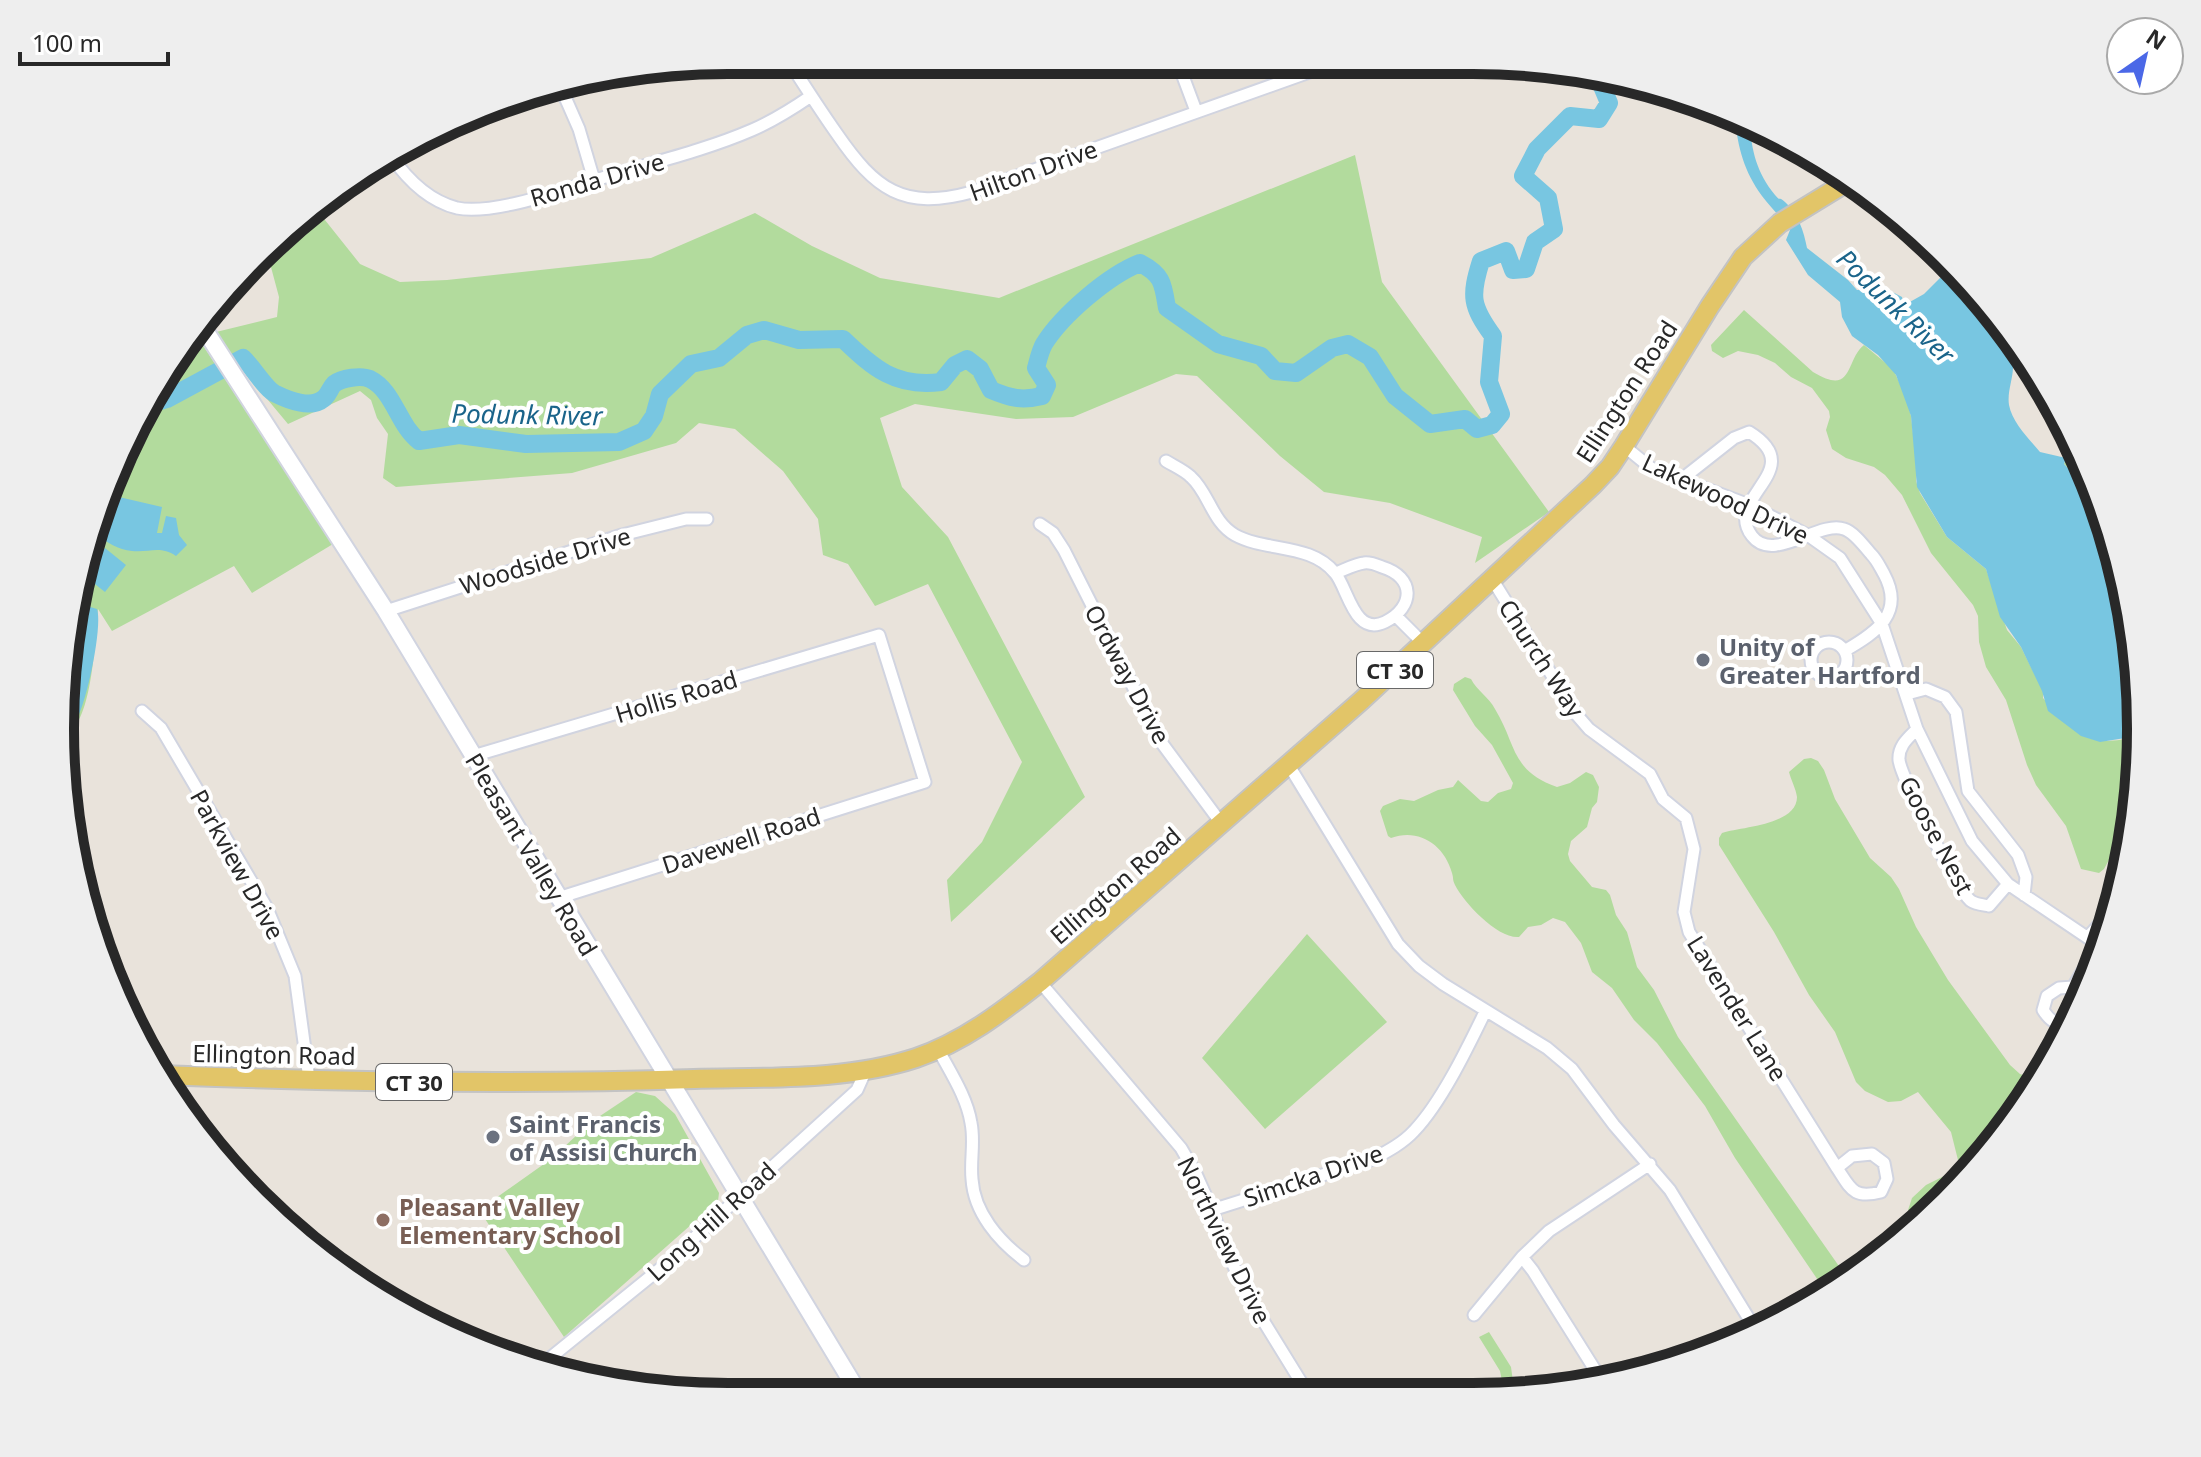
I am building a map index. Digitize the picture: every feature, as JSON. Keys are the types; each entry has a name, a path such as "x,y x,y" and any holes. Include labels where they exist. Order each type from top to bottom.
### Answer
{"main road":[{"name":"Ellington Road","path":"174,1075 472,1083 668,1080 866,1070 913,1059 938,1049 1004,1010 1040,982 1423,643 1593,485 1624,446 1732,271 1780,223 1839,186"},
{"name":"Pleasant Valley Road","path":"207,333 386,611 852,1383"}],"street":[{"name":"Hilton Drive","path":"797,74 864,171 893,193 920,199 952,198 972,192 1303,74"},
{"path":"1182,74 1196,111"},
{"path":"564,95 579,129 594,180"},
{"name":"Ronda Drive","path":"397,164 418,187 457,207 480,209 511,204 737,136 783,115 811,96"},
{"path":"1682,479 1722,447 1749,432 1762,440 1771,450 1772,465 1745,517 1747,529 1754,540 1767,545 1783,544 1831,527 1847,529 1876,559 1891,587 1893,602 1882,624 1872,635 1846,650"},
{"name":"Lakewood Drive","path":"1624,446 1651,468 1749,505 1809,536 1840,558 1882,624 1917,729 1972,841 2008,884 2092,940"},
{"path":"1166,461 1192,478 1217,518 1230,532 1263,546 1316,557 1336,573 1351,608 1366,623 1380,624 1396,616 1405,604 1405,581 1396,571 1366,562 1336,573"},
{"name":"Woodside Drive","path":"386,611 622,535 686,519 707,519"},
{"name":"Ordway Drive","path":"1040,524 1053,533 1064,550 1161,742 1221,823"},
{"name":"Church Way","path":"1492,579 1576,714 1589,729 1650,774 1663,799"},
{"path":"1396,616 1423,643"},
{"name":"Hollis Road","path":"473,756 879,635 925,782"},
{"path":"1907,694 1926,689 1945,697 1956,712 1968,791 2018,855 2026,877 2024,895"},
{"name":"Parkview Drive","path":"142,711 161,728 267,908 295,976 309,1079"},
{"name":"Goose Nest","path":"1917,729 1902,744 1899,760 1917,805 1959,885 1971,901 1989,906 2008,884"},
{"path":"1288,764 1398,944 1419,966 1485,1012 1547,1048 1572,1069 1614,1125 1670,1190 1750,1321"},
{"name":"Davewell Road","path":"558,898 925,782"},
{"path":"1952,800 1968,791"},
{"name":"Lavender Lane","path":"1663,799 1682,812 1691,829 1694,849 1684,912 1689,932 1837,1168 1852,1191 1865,1196 1881,1192 1887,1179 1884,1163 1872,1154 1852,1156 1837,1168"},
{"path":"2088,937 2095,929"},
{"name":"Northview Drive","path":"1040,982 1181,1148 1212,1210 1248,1296 1302,1383"},
{"path":"2057,1023 2048,1018 2043,1010 2047,996 2059,988 2073,987"},
{"name":"Simcka Drive","path":"1212,1210 1373,1159 1397,1145 1415,1130 1434,1104 1485,1012"},
{"path":"938,1049 970,1115 974,1140 972,1182 976,1197 997,1236 1024,1260"},
{"name":"Long Hill Road","path":"550,1358 661,1268 857,1090 866,1070"},
{"path":"1474,1315 1522,1257 1549,1231 1650,1164"},
{"path":"1522,1257 1596,1371"}],"green space":[{"path":"1355,155 1382,282 1549,512 1475,563 1482,537 1390,503 1324,492 1280,456 1197,376 1176,374 1073,417 1016,419 915,404 880,418 902,487 948,537 1085,797 951,922 947,880 982,842 1022,762 928,584 875,606 848,564 823,555 818,519 783,471 735,429 699,423 676,443 572,473 396,487 383,478 388,434 377,418 371,400 360,391 288,424 212,333 277,317 279,297 270,262 322,216 360,264 400,282 447,280 651,258 755,213 812,246 880,278 999,298"},
{"path":"1744,310 1813,372 1826,379 1836,380 1847,374 1864,345 1893,369 1911,416 1916,481 1920,493 1947,537 1986,569 2007,630 2021,647 2043,691 2043,698 2084,735 2106,741 2127,738 2126,771 2115,848 2099,873 2081,869 2066,826 2036,785 2006,700 1986,667 1979,642 1978,616 1973,605 1931,553 1902,495 1874,467 1846,458 1832,449 1826,430 1829,411 1812,388 1758,355 1738,351 1723,358 1712,351 1711,345"},
{"path":"201,342 333,544 252,593 234,566 112,631 98,609 91,677 82,713 75,726 75,686 80,643 96,559 109,518 141,439"},
{"path":"2068,457 2077,478 2064,464"},
{"path":"1465,677 1471,679 1492,705 1517,755 1531,773 1557,787 1570,783 1586,772 1593,775 1599,787 1597,802 1592,808 1587,827 1571,841 1570,861 1592,887 1606,890 1610,895 1616,915 1627,932 1637,967 1654,990 1678,1037 1841,1269 1836,1273 1820,1283 1735,1158 1705,1106 1657,1043 1634,1020 1612,988 1592,972 1581,943 1565,922 1553,918 1541,925 1528,927 1519,937 1501,932 1466,901 1455,885 1443,854 1429,841 1411,835 1388,836 1380,811 1383,806 1400,799 1414,801 1453,787 1458,780 1481,801 1488,802 1498,793 1511,789 1513,783 1492,745 1475,726 1453,690 1454,684"},
{"path":"1804,759 1818,761 1835,799 1870,858 1899,889 1916,927 1948,980 2010,1065 2027,1076 1965,1160 1909,1216 1912,1198 1959,1164 1951,1132 1918,1092 1901,1101 1888,1102 1865,1091 1856,1082 1835,1032 1809,995 1774,932 1719,845 1722,833 1767,823 1788,814 1795,806 1797,797 1789,772"},
{"path":"1307,934 1387,1022 1265,1129 1202,1058"},
{"path":"636,1092 655,1096 675,1114 719,1193 718,1201 564,1337 479,1210 551,1159 591,1122"},
{"path":"1489,1332 1511,1367 1513,1382 1502,1382 1500,1371 1479,1337"}],"water":[{"path":"1737,130 1751,136 1759,170 1775,195 1794,212 1807,248 1857,290 1862,290 1865,285 1883,287 1908,303 1924,294 1940,278 1947,278 2012,358 2009,400 2014,418 2040,452 2066,458 2064,464 2077,478 2105,559 2121,643 2127,738 2100,742 2081,736 2048,711 2021,647 2000,617 1986,569 1947,537 1917,487 1911,416 1896,375 1878,355 1852,336 1842,317 1840,302 1808,275 1786,240 1790,230 1762,196 1740,150"},
{"path":"117,497 162,507 157,533 162,533 166,516 176,518 179,535 187,545 176,556 160,550 127,550 102,538"},
{"path":"105,548 126,565 105,592 91,581 96,558"},
{"path":"86,606 97,609 98,632 88,684 75,722 75,686"}],"waterway":[{"name":"Podunk River","path":"162,400 243,358 272,392 300,402 318,402 334,384 342,380 357,377 370,379 385,392 419,441 459,435 526,444 619,442 644,431 654,416 660,394 691,364 719,358 747,335 764,330 799,340 843,339 886,374 911,382 941,382 955,365 967,359 980,369 991,390 1016,398 1035,398 1042,396 1047,385 1036,368 1052,333 1101,286 1140,263 1161,281 1167,308 1218,344 1261,356 1275,371 1296,373 1332,348 1348,344 1370,357 1395,396 1430,424 1465,419 1477,429 1492,425 1501,414 1489,382 1493,336 1480,317 1475,300 1475,283 1481,261 1506,251 1513,270 1526,269 1535,242 1554,229 1548,198 1523,176 1537,149 1570,116 1599,119 1609,103 1602,88"}],"place":[{"name":"Unity of Greater Hartford","path":"1703,660"},
{"name":"Saint Francis of Assisi Church","path":"493,1137"},
{"name":"Pleasant Valley Elementary School","path":"383,1220"}]}
